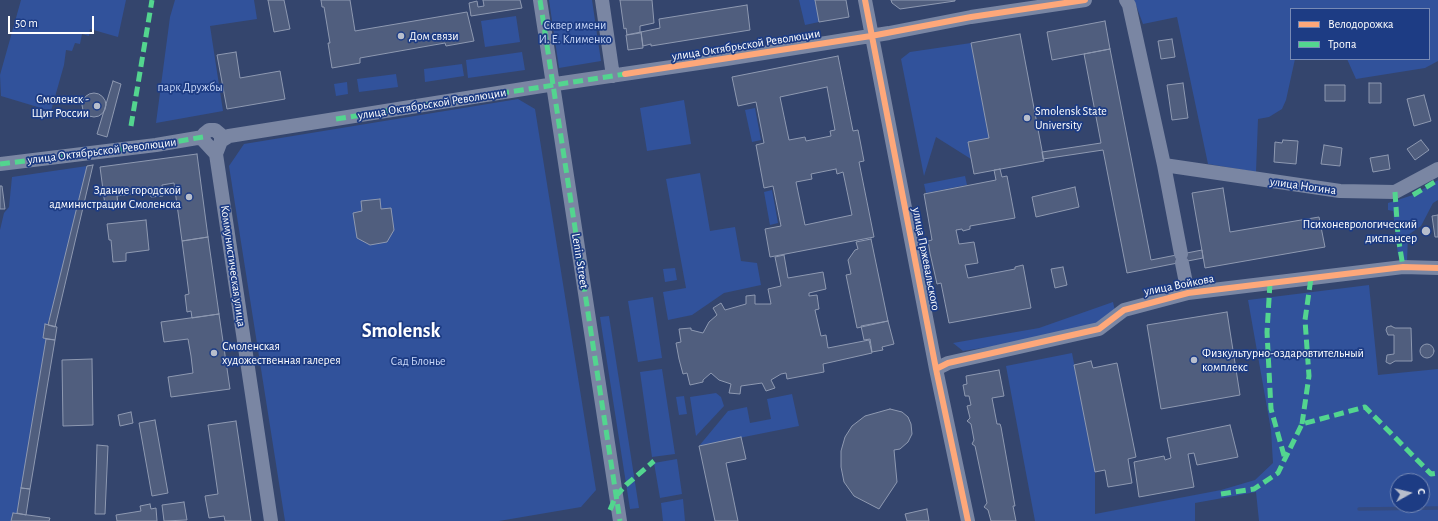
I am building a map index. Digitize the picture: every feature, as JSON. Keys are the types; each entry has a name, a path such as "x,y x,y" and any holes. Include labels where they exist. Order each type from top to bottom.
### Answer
{"street":[{"name":"Lenin Street","path":"540,0 620,521"},
{"path":"602,0 619,75"},
{"name":"улица Пржевальского","path":"865,0 936,369 968,521"},
{"path":"871,36 971,17 1084,0"},
{"path":"1126,0 1129,5 1164,165 1188,292"},
{"name":"улица Октябрьской Революции","path":"0,164 156,145 203,137 209,130 215,130 222,141 336,119 871,36"},
{"path":"203,137 205,143 222,141"},
{"name":"Коммунистическая улица","path":"222,141 271,521"},
{"name":"улица Ногина","path":"1164,165 1340,191 1395,192 1438,169"},
{"name":"улица Войкова","path":"936,369 948,364 1099,329 1124,310 1188,292 1403,267 1438,268"}],"green space":[{"path":"21,0 126,0 118,37 90,29 89,36 82,34 80,44 75,43 72,51 66,50 64,65 51,111 1,96 0,75"},
{"name":"парк Дружбы","path":"175,0 254,0 257,19 210,26 223,111 156,123 170,17"},
{"name":"Сквер имени И. Е. Клименко","path":"549,0 592,0 601,61 559,68"},
{"path":"799,0 815,0 819,22 805,25"},
{"path":"1134,0 1438,0 1438,61 1425,68 1356,79 1347,60 1430,60 1430,8 1290,8 1290,60 1295,60 1286,100 1282,109 1269,117 1258,119 1256,172 1208,164 1177,17 1143,24"},
{"path":"516,16 520,42 485,47 481,21"},
{"path":"971,43 989,138 968,142 971,159 936,137 924,176 901,59 910,52"},
{"path":"522,52 525,70 468,78 466,60"},
{"path":"462,64 464,76 425,82 424,69"},
{"path":"396,74 398,87 359,92 357,79"},
{"path":"347,82 348,94 336,96 334,84"},
{"name":"Сад Блонье","path":"518,99 535,109 596,490 581,507 499,521 285,521 229,166 244,144"},
{"path":"684,100 691,144 647,151 640,108"},
{"path":"755,108 761,140 752,142 745,110"},
{"path":"87,166 55,314 51,313 43,337 46,339 17,513 13,513 11,521 0,521 0,230 4,213 9,207 12,177"},
{"path":"700,173 710,231 735,227 741,261 757,263 761,285 724,293 692,315 668,320 663,292 686,288 666,179"},
{"path":"965,176 967,185 926,193 924,184"},
{"path":"1438,180 1438,200 1433,203 1421,226 1408,235 1407,262 1398,255 1393,211 1388,210 1388,203 1413,195"},
{"path":"772,190 778,223 770,225 764,192"},
{"path":"675,268 677,280 665,282 663,269"},
{"path":"1369,285 1378,375 1438,369 1438,521 1259,521 1256,492 1195,503 1195,521 1035,521 1006,366 1072,353 1095,472 1095,514 1221,490 1255,480 1273,463 1271,430 1248,300"},
{"path":"653,297 662,358 638,362 628,301"},
{"path":"1113,302 1115,311 1093,326 1026,341 963,351 953,343 1039,328"},
{"path":"609,316 639,508 630,509 600,317"},
{"path":"662,369 675,454 652,457 640,372"},
{"path":"716,393 721,397 724,406 696,436 690,397"},
{"path":"792,394 799,426 699,446 728,411 747,407 750,423 771,419 767,399"},
{"path":"684,396 687,414 679,415 676,397"},
{"path":"677,459 682,494 660,498 654,463"},
{"path":"683,499 685,521 663,521 661,503"}],"building":[{"path":"268,0 284,0 290,29 274,32"},
{"name":"Дом связи","path":"321,0 350,0 355,31 467,12 474,41 446,46 445,43 360,58 360,63 332,68 328,43 330,43 324,7 322,7"},
{"path":"483,0 520,0 522,8 471,16 469,3 477,1 478,7 484,6"},
{"path":"620,0 652,0 654,23 640,26 640,33 627,35 626,28 624,29"},
{"path":"815,0 846,0 849,17 819,22"},
{"path":"891,0 955,1 900,9 892,3"},
{"path":"747,5 750,30 643,46 641,32 660,28 659,19"},
{"path":"1105,21 1110,49 1052,60 1047,32"},
{"path":"641,32 643,48 628,50 626,35"},
{"path":"1020,34 1044,161 974,174 968,142 989,138 971,43"},
{"path":"1172,39 1175,57 1161,59 1158,41"},
{"path":"1110,49 1151,260 1202,250 1203,258 1127,273 1103,150 1043,159 1042,152 1101,143 1084,54"},
{"path":"236,52 240,78 280,71 285,99 227,109 217,55"},
{"path":"838,56 853,131 858,130 864,161 859,162 874,237 770,257 765,229 781,226 773,186 764,188 756,145 764,143 756,102 738,106 732,77","holes":["827,87 835,130 830,131 831,136 806,141 805,137 789,140 780,97","836,169 837,174 843,172 852,215 805,225 796,182 812,179 811,174"]},
{"path":"113,81 121,84 107,137 97,134"},
{"path":"1183,83 1188,118 1172,120 1167,85"},
{"path":"1369,83 1381,83 1381,103 1369,103"},
{"path":"1325,85 1345,85 1345,101 1325,101"},
{"path":"94,93 103,96 106,105 103,114 94,117 85,114 82,105 85,96"},
{"path":"1424,95 1431,121 1414,126 1407,99"},
{"path":"1283,140 1298,141 1296,164 1274,162 1275,142 1282,143"},
{"path":"1421,140 1429,150 1415,160 1407,149"},
{"path":"1324,145 1342,148 1340,166 1321,164"},
{"name":"Здание городской администрации Смоленска","path":"197,154 208,237 182,241 174,183 162,185 163,196 151,197 150,191 117,196 118,204 105,205 100,167"},
{"path":"1388,155 1390,169 1373,172 1370,158"},
{"path":"93,165 55,327 48,325 87,166"},
{"path":"1000,169 1002,177 1007,176 1015,218 970,226 970,229 963,231 962,229 956,230 959,244 974,242 978,263 965,265 968,278 1015,269 1015,267 1023,265 1031,308 949,323 941,283 937,284 930,253 928,241 932,240 924,194 996,180 994,170"},
{"path":"0,186 2,186 5,209 0,209"},
{"path":"1075,187 1079,207 1036,217 1032,197"},
{"path":"1223,188 1230,232 1319,217 1325,247 1205,268 1192,193"},
{"path":"380,199 381,209 391,208 394,230 387,242 370,245 357,238 353,213 362,211 361,201"},
{"path":"1438,215 1438,237 1435,237 1432,216"},
{"path":"146,220 149,250 126,253 126,261 113,262 111,240 109,240 107,224"},
{"path":"208,237 219,314 192,318 191,311 187,312 185,295 189,294 182,241"},
{"path":"871,239 888,321 857,328 846,275 851,274 848,260 855,250 858,249 856,242"},
{"path":"784,255 788,278 823,272 826,289 809,293 809,296 817,295 819,309 815,310 821,336 826,335 828,348 869,340 872,353 823,364 824,372 787,379 786,373 781,374 771,380 775,388 766,391 762,383 741,386 740,394 729,393 731,384 719,380 711,373 703,380 703,382 690,385 687,373 683,374 679,359 676,343 681,342 679,329 691,328 691,330 703,333 709,322 717,315 713,308 721,303 725,310 746,304 746,296 755,295 755,304 771,304 768,289 781,286 775,257"},
{"path":"1063,267 1067,285 1055,288 1051,269"},
{"name":"Физкультурно-оздаровтительный комплекс","path":"1227,312 1240,395 1161,409 1147,325"},
{"path":"219,314 230,389 171,397 168,377 193,373 191,356 188,339 164,342 161,322"},
{"path":"888,321 894,344 882,347 883,350 872,352 870,339 864,340 861,326"},
{"path":"45,324 57,327 55,340 43,338"},
{"path":"1391,326 1395,328 1411,328 1412,361 1395,361 1390,364 1386,362 1387,355 1394,354 1394,335 1388,335 1386,330 1387,327"},
{"path":"46,339 55,340 30,489 21,488"},
{"path":"1424,344 1430,344 1434,348 1434,354 1430,358 1424,358 1420,354 1420,348"},
{"path":"92,359 93,425 63,426 62,360"},
{"path":"1091,361 1093,368 1117,363 1136,457 1128,459 1132,483 1108,487 1105,470 1095,472 1074,365"},
{"path":"999,370 1004,396 992,398 997,424 1000,424 1001,427 1015,506 1013,506 1016,521 991,521 988,510 984,507 987,503 975,446 972,444 974,440 971,424 967,421 970,418 967,406 971,405 969,396 965,396 963,385 967,384 966,376"},
{"path":"890,409 902,412 908,417 911,424 912,434 908,442 900,449 894,450 897,482 879,509 854,496 844,482 841,467 841,451 845,437 852,426 865,416"},
{"path":"131,412 133,423 120,426 118,415"},
{"path":"155,420 168,493 152,496 139,423"},
{"path":"236,421 251,521 225,521 224,516 209,518 205,496 218,494 208,425"},
{"path":"1230,425 1238,457 1197,465 1194,453 1188,454 1194,487 1139,497 1134,462 1164,456 1165,460 1171,458 1167,438"},
{"path":"741,437 746,459 726,463 738,521 715,521 699,446"},
{"path":"97,445 108,446 105,514 95,514"},
{"path":"21,488 30,489 26,515 17,513"},
{"path":"184,502 187,520 164,521 162,505"},
{"path":"150,504 151,509 156,508 157,521 117,521 116,515 141,511 140,506"},
{"path":"927,509 929,521 907,521 905,514"},
{"path":"13,513 50,518 49,521 11,521"}],"waterway":[{"path":"1359,509 1438,508"}],"marked path":[{"path":"131,126 152,0"},
{"path":"540,0 620,521"},
{"path":"336,119 625,74"},
{"path":"0,164 156,145 203,137"},
{"path":"1413,195 1438,180"},
{"path":"1395,192 1398,236 1403,267"},
{"path":"1302,424 1309,376 1305,320 1311,278"},
{"path":"1270,283 1267,332 1271,409 1285,459"},
{"path":"1221,494 1254,489 1278,473 1302,424 1365,407 1431,474 1438,473"},
{"path":"610,510 616,496 626,485 654,461"}],"cycle path":[{"path":"865,0 936,369 968,521"},
{"path":"625,74 871,36 971,17 1085,0"},
{"path":"936,369 948,363 1099,329 1124,310 1188,293 1403,267 1438,268"}],"place":[{"name":"Дом связи","path":"401,36"},
{"name":"Смоленск - Щит России","path":"97,106"},
{"name":"Smolensk State University","path":"1027,118"},
{"name":"Здание городской администрации Смоленска","path":"189,197"},
{"name":"Психоневрологический диспансер","path":"1426,231"},
{"name":"Смоленская художественная галерея","path":"214,353"},
{"name":"Физкультурно-оздаровтительный комплекс","path":"1194,360"}],"district":[{"name":"Smolensk","path":"401,331"}]}
